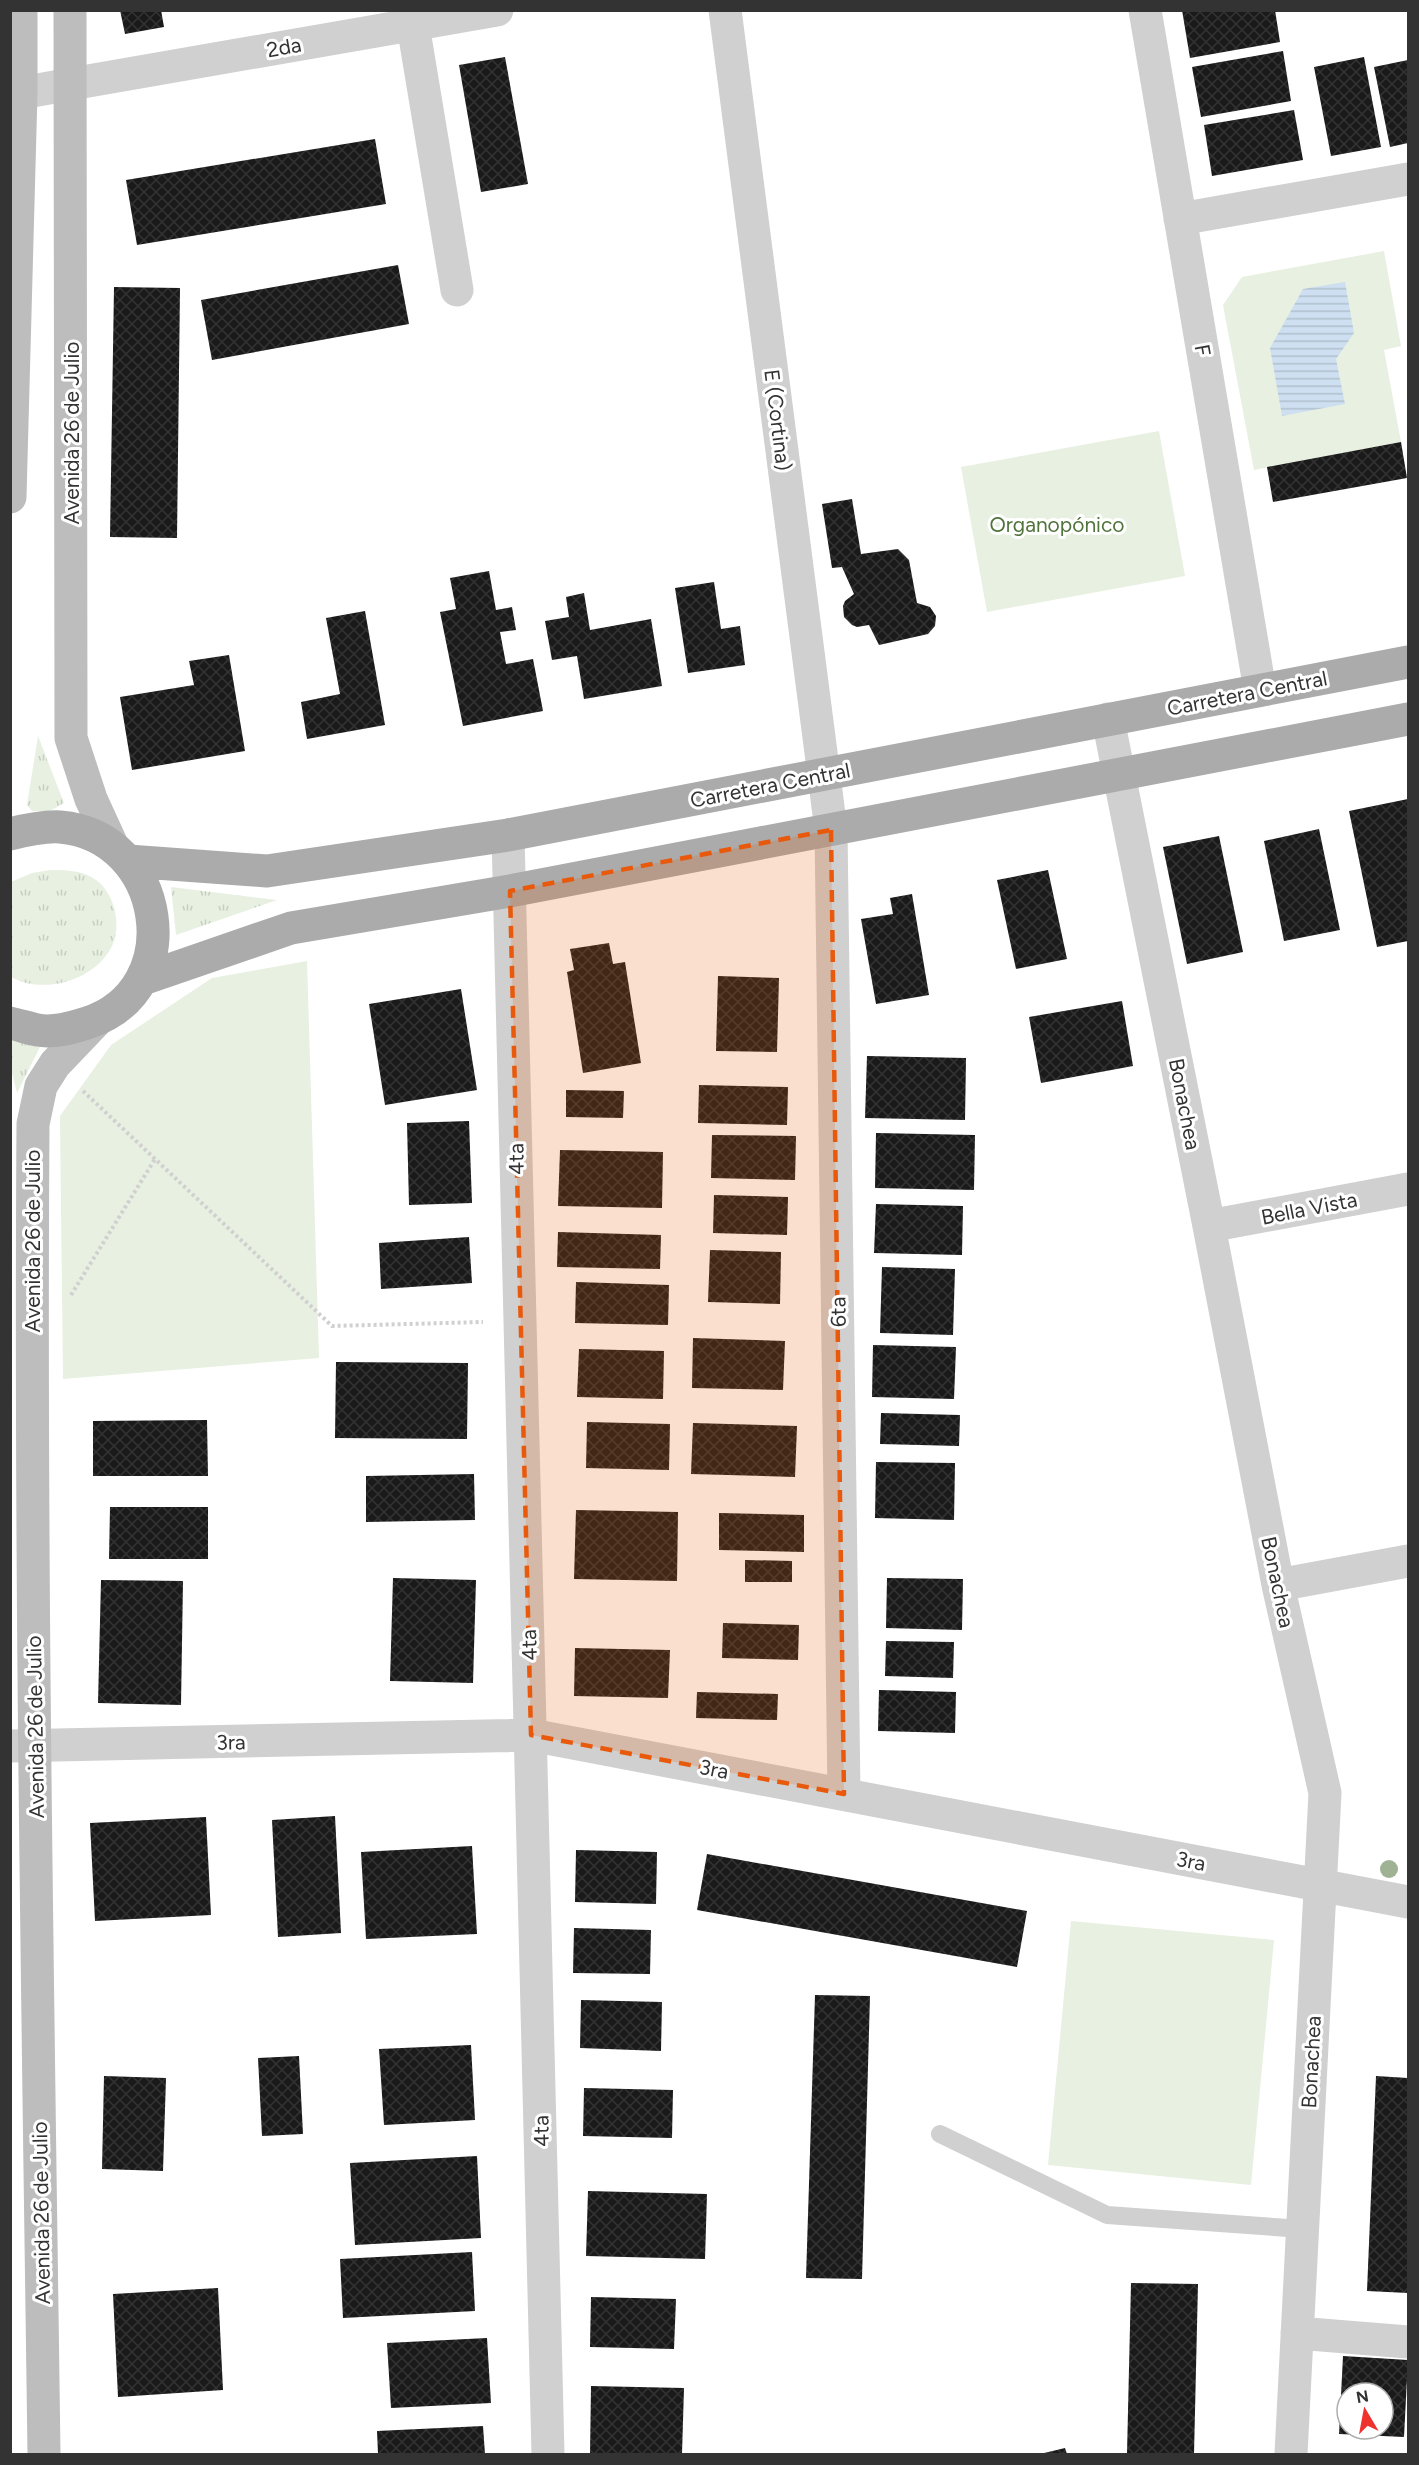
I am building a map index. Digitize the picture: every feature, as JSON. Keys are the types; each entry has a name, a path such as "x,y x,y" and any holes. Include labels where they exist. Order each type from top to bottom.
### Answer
{"main road":[{"path":"10,497 16,94 21,10"},
{"name":"Avenida 26 de Julio","path":"70,10 71,738 91,799 121,854"},
{"name":"Carretera Central","path":"121,854 267,871 508,835 1408,662"},
{"path":"143,979 291,928 510,891 1408,719"},
{"path":"10,834 31,829 60,827 88,833 121,854 144,885 153,913 153,942 143,979 117,1007 97,1020 69,1029 39,1030 10,1023"},
{"name":"Avenida 26 de Julio","path":"44,2454 23,1746 32,1360 33,1124 41,1086 55,1064 97,1020"}],"street":[{"name":"2da","path":"16,94 413,25 460,14 497,10"},
{"name":"E (Cortina)","path":"724,10 831,830"},
{"name":"F","path":"1145,10 1260,690"},
{"path":"413,25 457,290"},
{"path":"1180,219 1408,179"},
{"name":"Bonachea","path":"1107,719 1209,1226 1278,1585 1325,1793 1291,2454"},
{"name":"6ta","path":"831,830 844,1794"},
{"name":"4ta","path":"508,835 548,2454"},
{"name":"Bella Vista","path":"1209,1226 1408,1189"},
{"path":"1278,1585 1408,1561"},
{"name":"3ra","path":"23,1746 531,1735 1408,1902"},
{"path":"1297,2333 1408,2342"}],"lane":[{"path":"940,2134 1107,2214 1302,2229"}],"path":[{"path":"55,1064 332,1326 520,1321"},
{"path":"69,1299 155,1159"}],"highlighted area":[{"path":"831,830 844,1794 531,1735 510,891"}],"green space":[{"path":"1384,251 1401,346 1384,350 1401,442 1254,470 1223,305 1242,277"},
{"name":"Organopónico","path":"1159,431 1185,576 987,612 961,467"},
{"path":"38,736 64,803 50,811 32,811 27,805"},
{"path":"50,870 78,872 96,880 103,887 116,916 115,936 112,946 94,968 67,981 38,985 11,977 11,882 32,873"},
{"path":"171,887 277,900 176,935"},
{"path":"307,961 319,1358 63,1379 60,1116 111,1045 212,978"},
{"path":"12,1040 40,1047 17,1093 11,1069"},
{"path":"1071,1921 1274,1940 1251,2185 1048,2165"}],"water":[{"path":"1345,282 1354,333 1336,359 1345,404 1282,416 1270,348 1303,289"}],"building":[{"path":"120,10 161,10 164,27 125,34"},
{"path":"1182,10 1275,10 1280,42 1190,58"},
{"path":"1283,51 1291,101 1201,117 1192,67"},
{"path":"505,57 528,184 481,192 459,65"},
{"path":"1364,57 1381,147 1331,156 1314,67"},
{"path":"1408,60 1408,143 1390,147 1374,67"},
{"path":"1294,110 1303,160 1212,176 1204,125"},
{"path":"375,139 386,204 137,245 126,180"},
{"path":"398,265 409,324 212,360 201,300"},
{"path":"114,287 180,288 177,538 110,537"},
{"path":"1401,442 1407,478 1273,502 1267,467"},
{"path":"852,499 861,554 898,549 909,560 917,603 930,607 936,616 935,626 928,634 879,645 869,625 857,627 844,617 845,601 854,594 842,567 832,568 822,504"},
{"path":"489,571 496,610 512,607 516,630 500,632 506,664 533,659 543,711 463,726 440,612 456,609 450,578"},
{"path":"714,582 721,629 740,626 745,665 688,673 675,588"},
{"path":"584,593 590,630 651,619 662,686 584,699 577,656 552,660 545,621 569,617 566,597"},
{"path":"365,611 385,725 307,739 301,702 340,694 326,618"},
{"path":"229,655 245,751 132,770 120,697 194,685 189,661"},
{"path":"1408,799 1408,941 1377,947 1349,811"},
{"path":"1319,829 1340,930 1284,941 1264,841"},
{"path":"1219,836 1243,952 1187,964 1163,847"},
{"path":"1048,870 1067,959 1016,969 997,880"},
{"path":"912,894 929,995 876,1004 861,919 893,914 890,898"},
{"path":"609,943 613,964 625,962 641,1063 583,1073 567,972 574,970 570,949"},
{"path":"718,976 779,978 777,1052 716,1051"},
{"path":"461,989 477,1090 385,1105 369,1004"},
{"path":"1122,1001 1133,1066 1041,1083 1029,1017"},
{"path":"867,1056 966,1058 965,1120 865,1118"},
{"path":"699,1085 788,1087 787,1125 698,1123"},
{"path":"566,1090 624,1091 623,1118 566,1117"},
{"path":"469,1121 472,1203 409,1205 407,1123"},
{"path":"876,1133 975,1135 974,1190 875,1188"},
{"path":"712,1135 796,1136 795,1180 711,1178"},
{"path":"560,1150 663,1152 662,1208 558,1206"},
{"path":"714,1195 788,1197 787,1235 713,1233"},
{"path":"876,1204 963,1206 962,1255 874,1253"},
{"path":"558,1232 661,1235 660,1269 557,1267"},
{"path":"469,1237 472,1283 381,1289 379,1243"},
{"path":"710,1250 781,1252 780,1304 708,1302"},
{"path":"882,1267 955,1269 953,1335 880,1333"},
{"path":"576,1282 669,1285 668,1325 575,1323"},
{"path":"693,1338 785,1341 783,1390 692,1388"},
{"path":"873,1345 956,1347 954,1399 872,1397"},
{"path":"579,1349 664,1351 663,1399 577,1397"},
{"path":"336,1362 468,1363 467,1439 335,1438"},
{"path":"881,1413 960,1415 959,1446 880,1444"},
{"path":"207,1420 208,1476 93,1476 93,1421"},
{"path":"587,1422 670,1424 669,1470 586,1468"},
{"path":"693,1423 797,1426 795,1477 691,1474"},
{"path":"876,1462 955,1463 954,1520 875,1518"},
{"path":"474,1474 475,1520 366,1522 366,1476"},
{"path":"110,1507 208,1507 208,1559 109,1559"},
{"path":"576,1510 678,1512 677,1581 574,1579"},
{"path":"719,1513 804,1515 804,1552 719,1550"},
{"path":"745,1560 792,1561 792,1582 745,1582"},
{"path":"393,1578 476,1580 473,1683 390,1681"},
{"path":"887,1578 963,1579 962,1630 886,1628"},
{"path":"101,1580 183,1581 181,1705 98,1703"},
{"path":"723,1623 799,1625 798,1660 722,1658"},
{"path":"886,1641 954,1642 953,1678 885,1676"},
{"path":"575,1648 670,1650 668,1698 574,1696"},
{"path":"879,1690 956,1692 955,1733 878,1731"},
{"path":"697,1692 778,1694 777,1720 696,1718"},
{"path":"335,1816 341,1933 278,1937 272,1820"},
{"path":"206,1817 211,1915 95,1921 90,1823"},
{"path":"472,1846 477,1934 366,1939 361,1852"},
{"path":"576,1850 657,1852 656,1904 575,1902"},
{"path":"707,1854 1027,1911 1017,1967 697,1910"},
{"path":"574,1928 651,1930 650,1974 573,1973"},
{"path":"815,1995 870,1996 862,2279 806,2278"},
{"path":"581,2000 662,2002 661,2051 580,2048"},
{"path":"471,2045 475,2120 384,2125 379,2049"},
{"path":"299,2056 303,2134 262,2136 258,2058"},
{"path":"104,2076 166,2078 163,2171 102,2169"},
{"path":"1376,2076 1408,2078 1408,2293 1367,2291"},
{"path":"584,2088 673,2090 672,2138 583,2136"},
{"path":"477,2156 481,2238 355,2245 350,2163"},
{"path":"588,2191 707,2194 705,2259 586,2256"},
{"path":"472,2252 475,2311 343,2318 340,2259"},
{"path":"1131,2283 1198,2284 1194,2454 1127,2454"},
{"path":"218,2288 223,2390 118,2397 113,2294"},
{"path":"591,2297 676,2299 674,2349 590,2347"},
{"path":"487,2338 491,2403 391,2408 387,2343"},
{"path":"1343,2356 1408,2360 1404,2437 1395,2437 1395,2381 1342,2381"},
{"path":"591,2386 684,2388 682,2454 590,2454"},
{"path":"483,2426 485,2454 378,2454 377,2431"},
{"path":"1065,2448 1067,2454 1040,2454"}]}
